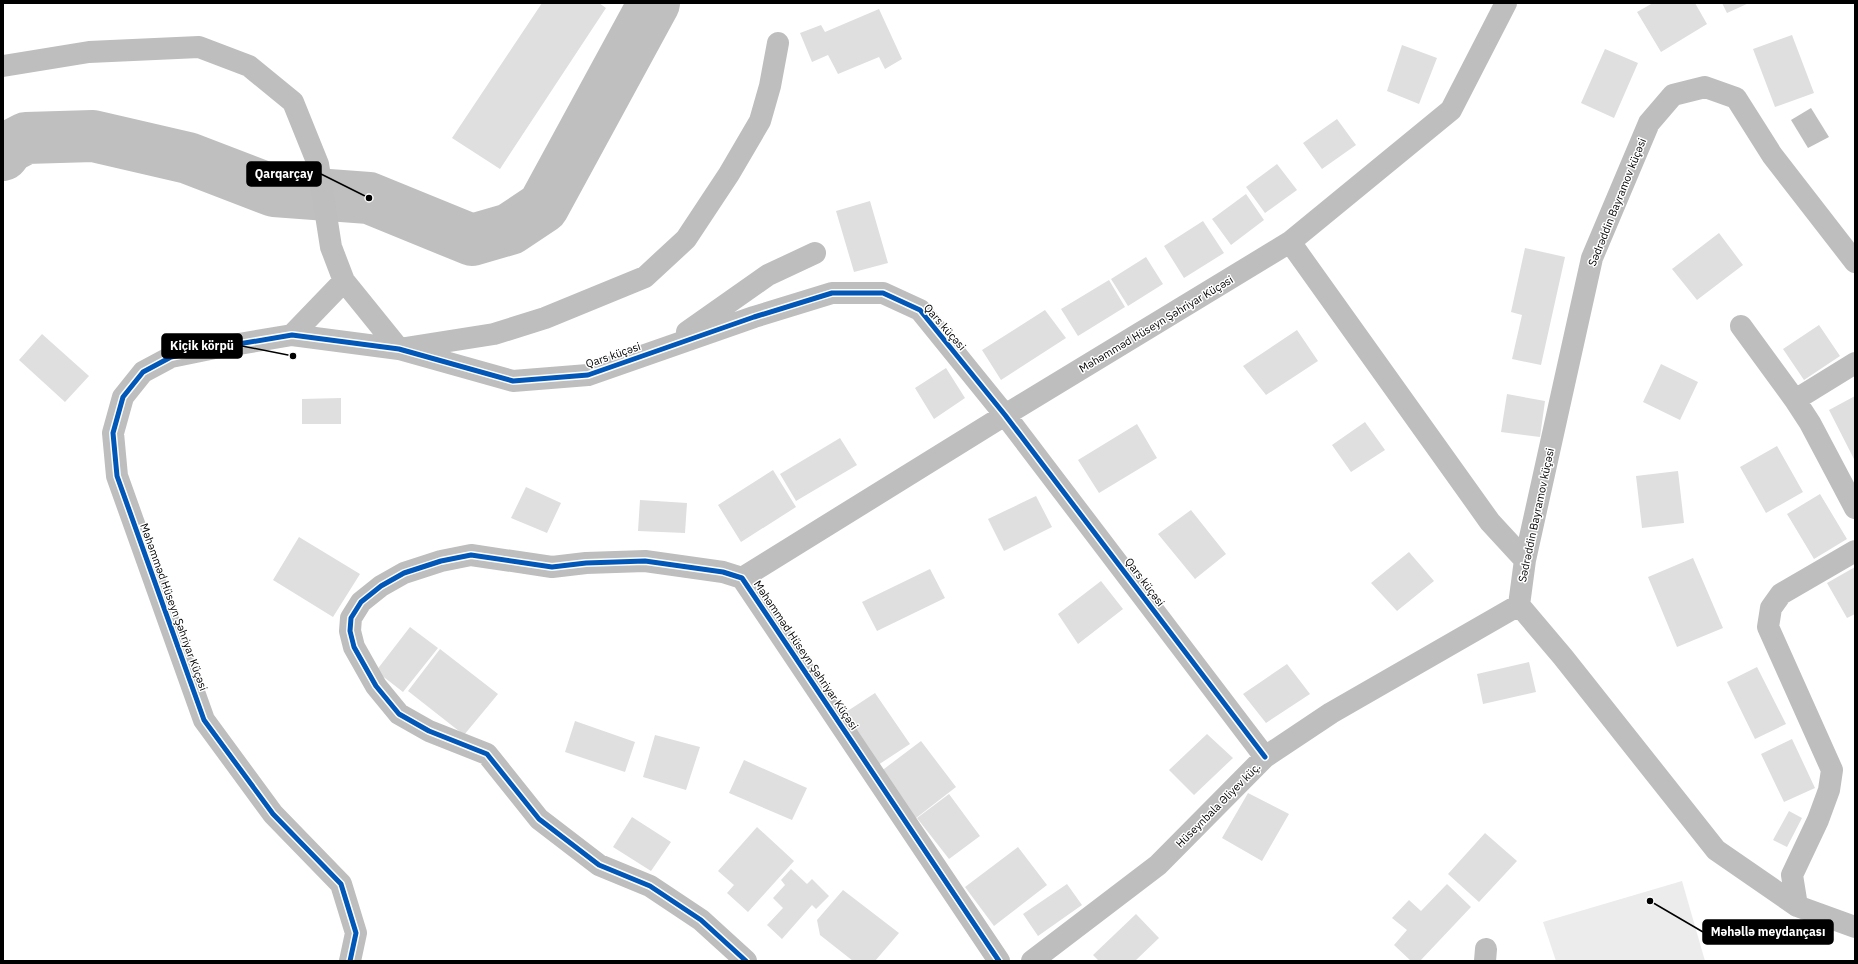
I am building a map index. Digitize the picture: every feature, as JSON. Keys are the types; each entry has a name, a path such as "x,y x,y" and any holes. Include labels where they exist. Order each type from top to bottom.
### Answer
{"street":[{"name":"Məhəmməd Hüseyn Şəhriyar Küçəsi","path":"742,578 1290,242 1451,110 1506,3"},
{"path":"3,66 89,52 199,47 249,66 292,102 318,164 331,247 344,281 399,349 494,334 545,318 645,277 686,240 729,174 760,121 770,86 778,43"},
{"name":"Sədrəddin Bayramov küçəsi","path":"1519,605 1525,560 1592,258 1649,123 1673,95 1705,87 1736,98 1772,155 1855,262"},
{"path":"1290,242 1490,522 1525,560"},
{"path":"665,348 768,275 815,253"},
{"path":"292,335 344,281"},
{"name":"Qars küçəsi","path":"292,335 399,349 513,381 588,375 754,317 832,293 883,293 920,310 1006,415 1265,757"},
{"path":"1741,326 1810,423 1855,508"},
{"name":"Məhəmməd Hüseyn Şəhriyar Küçəsi","path":"292,335 172,357 143,372 123,397 113,433 117,476 204,720 273,814 341,884 356,933 350,961"},
{"path":"1795,400 1855,363"},
{"path":"1797,906 1792,875 1818,820 1829,790 1832,770 1768,627 1772,608 1781,594 1855,551"},
{"name":"Məhəmməd Hüseyn Şəhriyar Küçəsi","path":"746,961 701,920 650,886 599,865 539,819 487,754 429,730 399,714 376,686 354,647 350,631 351,618 361,602 380,586 404,573 441,561 471,555 552,567 593,562 645,561 723,572 742,578 999,961"},
{"path":"1519,605 1563,657 1716,850 1797,906 1855,927"},
{"name":"Hüseynbala Əliyev küç.","path":"1032,961 1158,865 1265,757 1331,713 1519,605"}],"shaded area":[{"path":"1811,108 1829,137 1808,148 1791,120"},
{"path":"1682,881 1705,961 1556,961 1543,922"}],"building":[{"path":"542,3 599,3 606,8 500,169 452,138"},
{"path":"1653,3 1695,3 1707,24 1661,52 1637,12"},
{"path":"1722,3 1749,3 1727,13"},
{"path":"879,9 902,59 885,69 879,57 838,74 828,55 812,62 800,33 821,25 825,32"},
{"path":"1792,35 1814,93 1775,107 1753,49"},
{"path":"1402,45 1437,58 1419,104 1387,91"},
{"path":"1605,49 1638,63 1614,118 1581,103"},
{"path":"1337,119 1356,145 1322,169 1303,143"},
{"path":"1277,164 1297,190 1265,213 1246,187"},
{"path":"1246,194 1264,220 1231,245 1212,219"},
{"path":"870,201 888,263 854,272 836,211"},
{"path":"1203,221 1224,253 1184,278 1164,246"},
{"path":"1719,233 1743,265 1697,300 1672,269"},
{"path":"1525,248 1565,257 1541,365 1512,359 1522,315 1511,312"},
{"path":"1146,257 1163,284 1128,306 1111,279"},
{"path":"1109,280 1125,307 1078,336 1061,309"},
{"path":"1045,310 1066,338 1001,380 982,350"},
{"path":"1819,325 1840,356 1804,380 1783,349"},
{"path":"1297,330 1318,361 1266,395 1243,366"},
{"path":"42,334 89,376 65,402 19,360"},
{"path":"1661,364 1698,382 1680,420 1643,402"},
{"path":"946,368 965,398 934,419 915,388"},
{"path":"1507,394 1545,401 1540,437 1501,432"},
{"path":"1855,396 1855,461 1829,410"},
{"path":"341,398 341,424 302,424 302,399"},
{"path":"1365,422 1385,450 1351,472 1332,445"},
{"path":"1137,424 1157,458 1099,493 1078,460"},
{"path":"840,438 857,465 796,501 780,474"},
{"path":"1777,446 1803,492 1766,513 1740,467"},
{"path":"773,470 796,507 741,542 718,505"},
{"path":"1678,471 1684,523 1642,528 1636,476"},
{"path":"526,487 561,503 547,533 511,518"},
{"path":"1820,494 1847,539 1814,559 1787,514"},
{"path":"1036,496 1052,527 1004,551 988,519"},
{"path":"640,500 687,503 685,533 638,531"},
{"path":"1191,510 1226,554 1195,579 1158,534"},
{"path":"299,537 360,574 333,617 273,580"},
{"path":"1409,552 1434,581 1397,611 1371,583"},
{"path":"1693,558 1723,628 1677,647 1648,577"},
{"path":"1855,567 1855,614 1847,618 1827,583"},
{"path":"930,569 945,598 877,631 862,602"},
{"path":"1101,581 1123,609 1078,644 1058,614"},
{"path":"410,627 438,648 403,692 376,671"},
{"path":"440,649 498,694 464,735 408,691"},
{"path":"1529,662 1536,692 1483,704 1477,674"},
{"path":"1287,664 1310,694 1266,723 1243,694"},
{"path":"1757,667 1786,724 1755,739 1727,682"},
{"path":"875,693 910,744 878,765 843,714"},
{"path":"575,721 635,742 625,772 565,752"},
{"path":"1207,734 1233,758 1194,795 1169,770"},
{"path":"655,735 700,747 686,790 643,777"},
{"path":"1792,739 1815,788 1784,802 1761,754"},
{"path":"921,741 956,787 916,818 880,772"},
{"path":"744,760 807,788 792,820 729,793"},
{"path":"1248,793 1289,814 1262,861 1222,838"},
{"path":"949,794 980,836 949,859 917,818"},
{"path":"1789,811 1802,818 1787,847 1773,840"},
{"path":"632,817 671,842 651,871 613,847"},
{"path":"757,827 794,861 748,912 727,893 734,885 718,871"},
{"path":"1485,833 1517,861 1479,902 1448,874"},
{"path":"1018,847 1047,885 994,926 965,887"},
{"path":"791,869 807,884 812,879 829,896 816,909 812,905 782,939 767,925 783,908 773,898 785,885 781,880"},
{"path":"1067,884 1082,905 1038,936 1023,914"},
{"path":"1447,884 1471,907 1420,961 1411,961 1394,945 1407,930 1392,918 1409,900 1421,911"},
{"path":"843,890 899,933 875,961 853,961 820,935 817,920"},
{"path":"1136,914 1159,938 1135,961 1099,961 1093,955"}],"waterway":[{"path":"3,155 9,147 26,138 93,136 188,158 274,191 369,198 472,240 510,229 543,207 654,3"}],"cycle path":[{"path":"350,961 356,933 341,884 273,814 204,720 117,476 113,433 123,397 143,372 171,357 292,335 399,349 513,381 588,375 754,317 832,293 883,293 920,310 1005,415 1265,757"},
{"path":"746,961 701,920 650,886 599,865 539,819 487,754 429,731 399,714 376,686 354,647 350,631 351,618 361,602 381,586 404,573 441,561 471,555 552,567 586,563 645,561 723,572 742,578 999,961"}],"place":[{"name":"Qarqarçay","path":"369,198"},
{"name":"Kiçik körpü","path":"293,356"},
{"name":"Məhəllə meydançası","path":"1650,901"}]}
